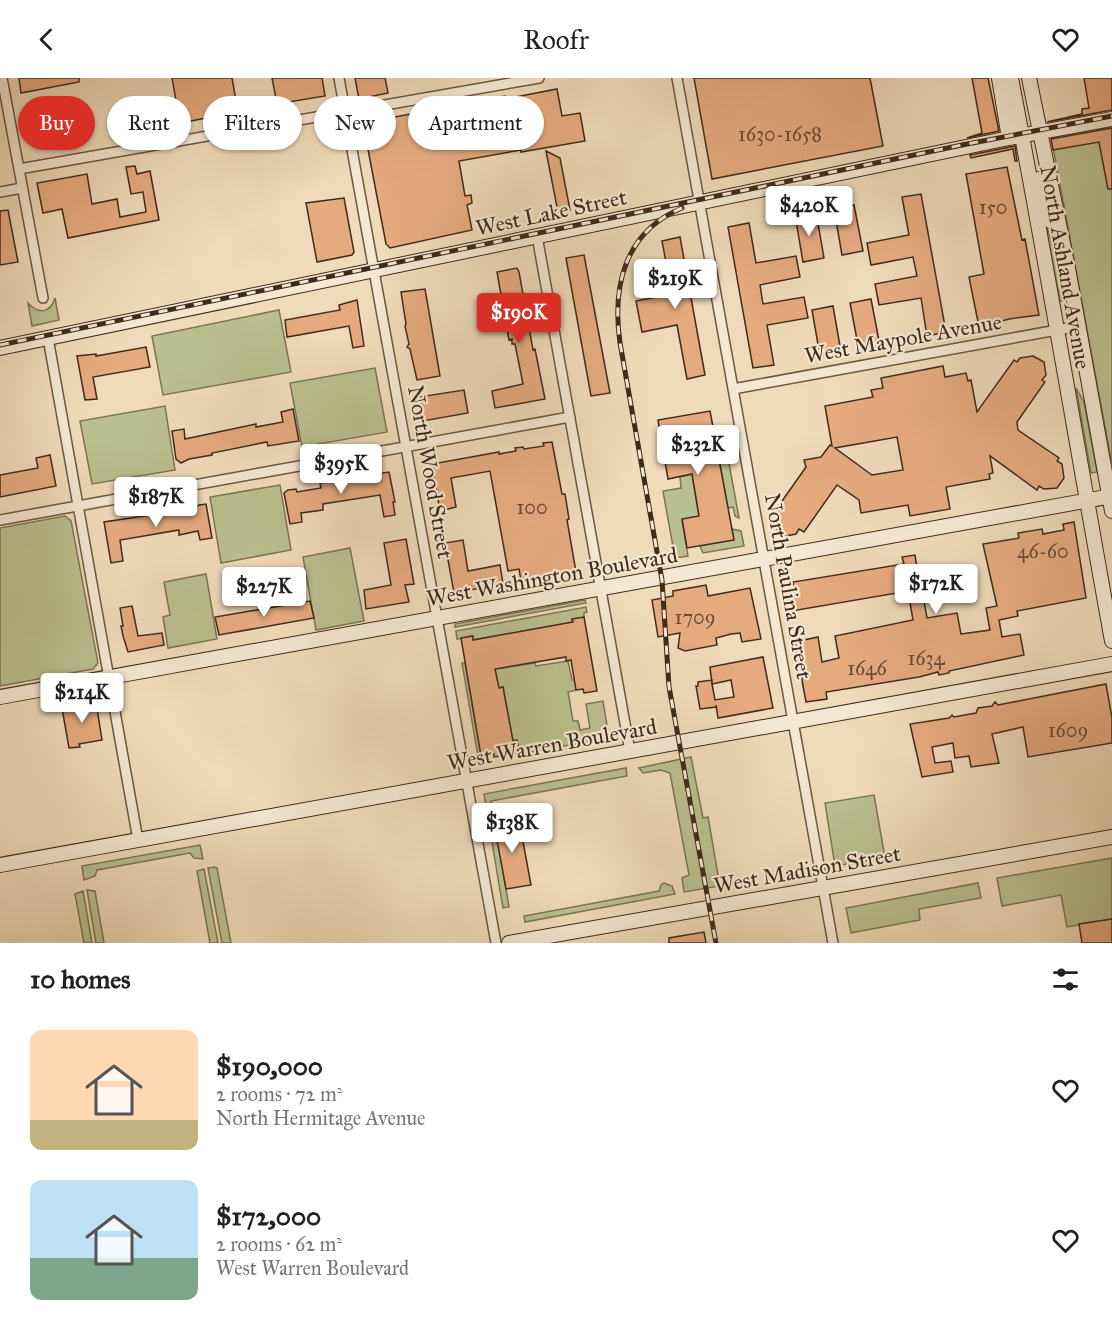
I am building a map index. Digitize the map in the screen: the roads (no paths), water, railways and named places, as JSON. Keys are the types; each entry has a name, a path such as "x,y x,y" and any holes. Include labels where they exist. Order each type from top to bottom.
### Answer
{"main road":[{"name":"North Ashland Avenue","path":"999,78 1025,135 1062,241 1112,511"},
{"name":"North Ashland Avenue","path":"1011,78 1025,135 1056,330 1112,641"},
{"name":"North Ashland Avenue","path":"1025,135 1029,78"},
{"name":"West Lake Street","path":"0,348 1025,135 1112,119"},
{"name":"West Washington Boulevard","path":"0,697 1111,496"},
{"name":"West Warren Boulevard","path":"0,866 1112,664"},
{"name":"West Madison Street","path":"509,943 1112,837"}],"street":[{"path":"2,78 43,298"},
{"name":"North Wood Street","path":"339,78 342,96"},
{"path":"396,103 539,78"},
{"name":"North Paulina Street","path":"677,78 833,943"},
{"path":"19,169 314,117"},
{"name":"North Wood Street","path":"352,150 496,943"},
{"path":"0,192 22,188"},
{"path":"537,236 630,751"},
{"name":"West Maypole Avenue","path":"733,389 1079,326"},
{"path":"48,338 138,840"},
{"path":"0,520 570,417"}],"railway":[{"path":"0,345 962,145 1112,116"},
{"path":"682,208 662,218 635,246 626,264 621,282 618,322 662,580 669,687 716,943"}]}
